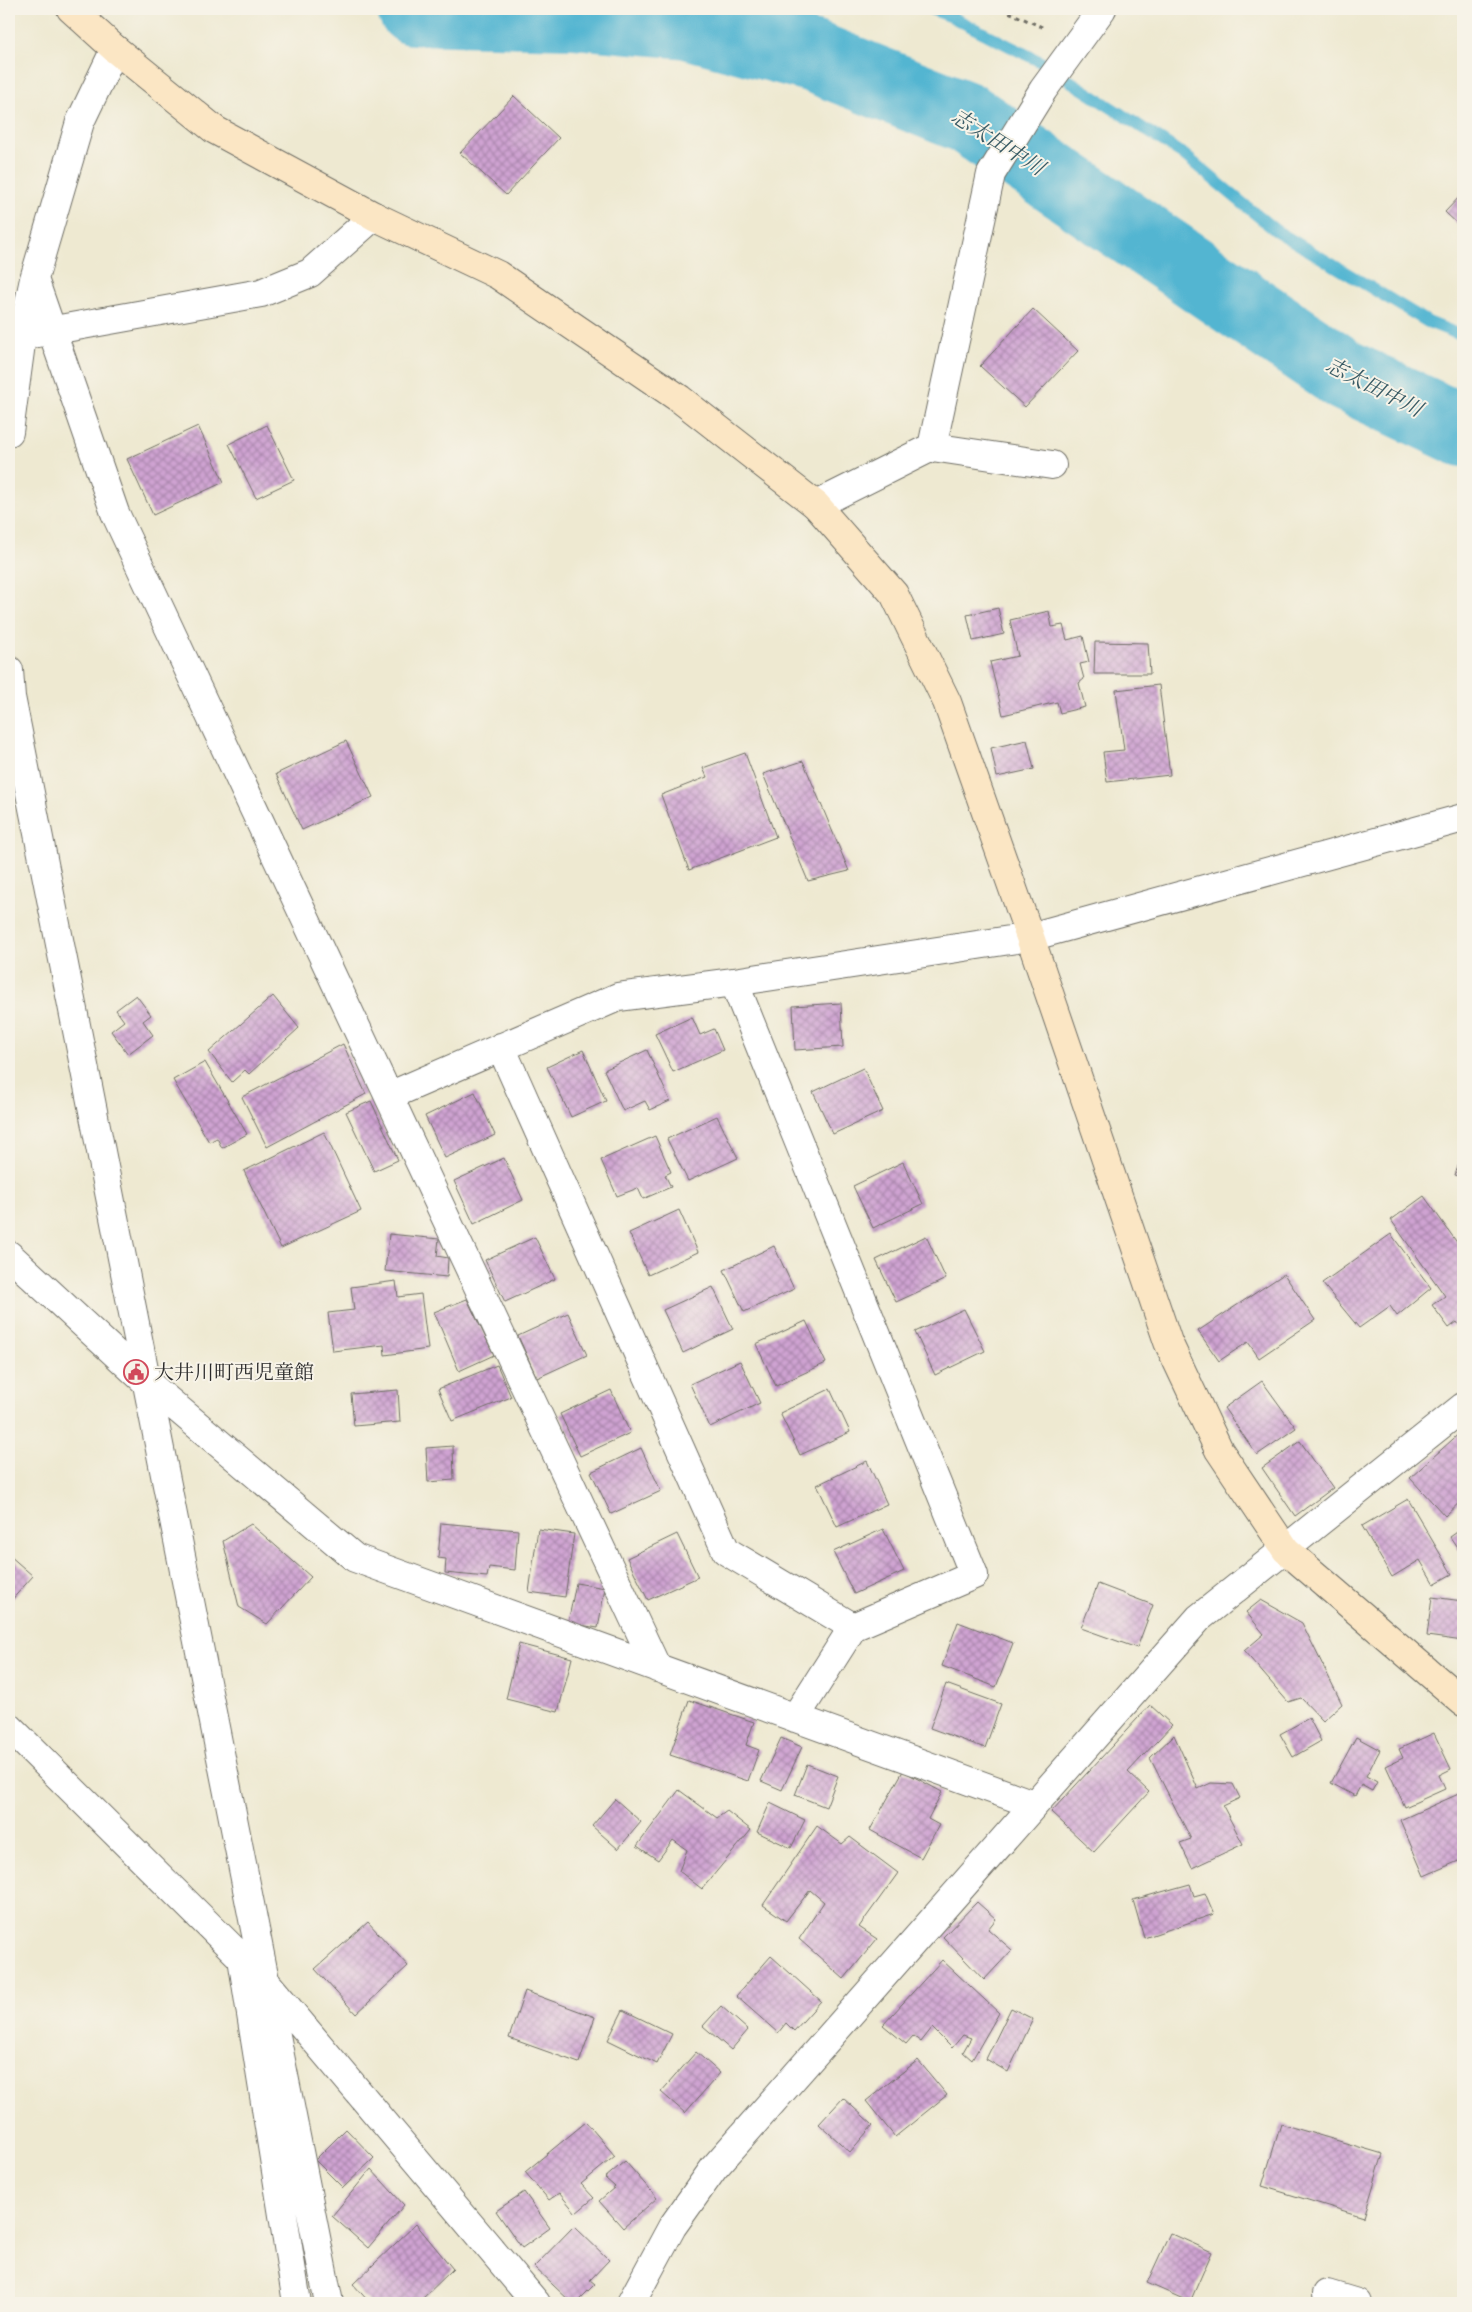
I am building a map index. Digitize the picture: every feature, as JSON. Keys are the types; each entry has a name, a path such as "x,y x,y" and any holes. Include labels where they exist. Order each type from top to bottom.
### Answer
{"street":[{"path":"71,9 111,45 215,130 374,216 498,275 680,399 816,505 894,594 947,702 1030,937 1168,1342 1218,1450 1286,1550 1463,1702"},
{"path":"932,447 992,174 1037,99 1102,9"},
{"path":"9,432 16,337 80,122 111,45"},
{"path":"16,337 261,293 310,273 374,216"},
{"path":"34,279 50,331 115,513 657,1668"},
{"path":"816,505 932,447 1052,465"},
{"path":"9,670 13,707 145,1381 329,2303"},
{"path":"388,1096 618,996 734,982 1030,937 1463,818"},
{"path":"734,982 974,1575 853,1627 795,1718"},
{"path":"502,1047 726,1551 853,1627"},
{"path":"9,1255 145,1381 355,1558 1033,1804"},
{"path":"631,2303 672,2227 714,2168 1198,1618 1286,1550 1463,1407"},
{"path":"9,1727 265,1981 536,2303"},
{"path":"242,1958 297,2303"},
{"path":"1327,2294 1357,2303"}],"path":[{"path":"1002,9 1071,50"}],"building":[{"path":"514,96 559,138 506,195 460,153"},
{"path":"1463,193 1463,229 1445,212"},
{"path":"1033,309 1078,351 1025,407 980,366"},
{"path":"267,425 294,480 256,498 229,444"},
{"path":"198,426 224,482 153,515 127,459"},
{"path":"998,608 1004,634 973,641 967,615"},
{"path":"1049,611 1052,627 1063,625 1067,640 1083,636 1089,662 1080,664 1084,679 1079,683 1085,707 1060,713 1057,702 1003,715 990,662 1018,656 1010,620"},
{"path":"1095,642 1148,643 1150,674 1094,674"},
{"path":"1159,685 1170,775 1107,782 1103,752 1124,750 1116,690"},
{"path":"1027,740 1034,769 997,777 991,748"},
{"path":"346,741 373,797 302,830 276,774"},
{"path":"745,753 776,837 689,870 661,795 707,777 703,768"},
{"path":"803,761 849,871 808,881 763,774"},
{"path":"136,995 151,1015 143,1021 153,1035 128,1054 111,1031 124,1021 116,1010"},
{"path":"273,996 299,1028 249,1074 245,1070 232,1082 209,1052"},
{"path":"841,1003 843,1047 795,1050 793,1006"},
{"path":"692,1017 700,1035 714,1029 723,1050 673,1072 655,1034"},
{"path":"343,1044 366,1094 267,1147 242,1097"},
{"path":"583,1050 606,1101 571,1117 547,1067"},
{"path":"647,1050 670,1101 650,1110 645,1101 623,1111 604,1070"},
{"path":"205,1062 247,1134 222,1148 217,1138 209,1142 173,1080"},
{"path":"863,1068 883,1111 833,1134 813,1092"},
{"path":"475,1092 495,1135 445,1158 425,1116"},
{"path":"371,1101 398,1160 374,1171 346,1112"},
{"path":"717,1116 738,1158 688,1181 667,1139"},
{"path":"324,1132 361,1211 281,1248 244,1171"},
{"path":"655,1136 671,1172 665,1175 671,1187 643,1199 638,1188 617,1196 601,1160"},
{"path":"1463,1152 1463,1177 1455,1175"},
{"path":"504,1158 523,1200 474,1224 454,1181"},
{"path":"903,1162 923,1204 873,1228 853,1186"},
{"path":"1424,1196 1463,1251 1463,1331 1457,1322 1449,1328 1432,1305 1445,1296 1391,1220"},
{"path":"679,1210 698,1252 648,1275 629,1233"},
{"path":"389,1234 439,1239 437,1256 448,1258 447,1277 385,1271"},
{"path":"1391,1234 1431,1288 1397,1316 1390,1306 1359,1328 1322,1283"},
{"path":"926,1236 946,1279 896,1302 876,1260"},
{"path":"535,1237 555,1279 505,1302 485,1260"},
{"path":"774,1246 794,1289 744,1312 724,1270"},
{"path":"1284,1274 1315,1320 1259,1358 1248,1342 1219,1361 1198,1331"},
{"path":"396,1281 398,1297 421,1294 428,1349 385,1355 384,1345 333,1351 328,1313 354,1310 351,1287"},
{"path":"713,1287 733,1329 683,1353 663,1310"},
{"path":"467,1299 494,1355 459,1371 434,1312"},
{"path":"964,1309 985,1351 935,1375 915,1332"},
{"path":"568,1313 587,1355 537,1378 518,1336"},
{"path":"806,1321 826,1363 776,1386 756,1344"},
{"path":"740,1361 760,1403 710,1427 690,1384"},
{"path":"497,1365 511,1397 452,1421 438,1389"},
{"path":"1262,1381 1296,1428 1257,1455 1224,1408"},
{"path":"830,1389 850,1432 800,1455 780,1413"},
{"path":"398,1390 400,1422 354,1426 351,1394"},
{"path":"611,1390 630,1433 580,1456 560,1414"},
{"path":"1463,1430 1463,1499 1445,1516 1410,1478"},
{"path":"1300,1441 1333,1488 1295,1516 1262,1468"},
{"path":"453,1446 454,1480 428,1482 426,1448"},
{"path":"641,1448 661,1491 611,1514 591,1472"},
{"path":"867,1461 887,1504 837,1527 817,1485"},
{"path":"1408,1499 1452,1574 1434,1584 1420,1560 1392,1577 1362,1526"},
{"path":"441,1523 518,1530 515,1570 489,1567 487,1577 445,1573 446,1559 438,1558"},
{"path":"251,1524 311,1577 267,1624 239,1607 223,1541"},
{"path":"1463,1528 1463,1556 1450,1537"},
{"path":"538,1529 574,1534 565,1597 529,1592"},
{"path":"883,1529 904,1571 854,1594 833,1552"},
{"path":"677,1534 698,1577 648,1600 627,1558"},
{"path":"9,1555 33,1576 9,1603"},
{"path":"576,1583 605,1588 598,1628 568,1623"},
{"path":"1098,1584 1153,1605 1137,1648 1081,1628"},
{"path":"1432,1597 1463,1601 1463,1641 1427,1636"},
{"path":"1261,1600 1302,1623 1342,1704 1323,1721 1301,1698 1288,1702 1244,1651 1264,1634 1246,1612"},
{"path":"958,1622 1013,1643 996,1687 942,1666"},
{"path":"519,1644 572,1658 558,1712 506,1699"},
{"path":"946,1684 1001,1704 985,1748 930,1728"},
{"path":"689,1700 754,1722 746,1745 759,1750 748,1781 670,1755"},
{"path":"1150,1705 1172,1725 1128,1772 1149,1792 1094,1852 1051,1812"},
{"path":"1309,1718 1321,1741 1293,1757 1280,1734"},
{"path":"1434,1733 1451,1769 1439,1775 1445,1789 1405,1807 1386,1766 1403,1758 1399,1749"},
{"path":"1174,1735 1198,1789 1211,1783 1233,1784 1240,1798 1223,1806 1243,1844 1192,1868 1180,1843 1191,1839 1150,1758"},
{"path":"1356,1737 1380,1750 1366,1776 1377,1782 1372,1791 1361,1785 1355,1796 1331,1783"},
{"path":"781,1738 802,1747 782,1790 761,1781"},
{"path":"807,1764 838,1776 826,1807 795,1795"},
{"path":"903,1771 942,1792 928,1819 939,1825 921,1858 870,1830"},
{"path":"679,1790 717,1818 727,1811 751,1830 702,1889 679,1871 687,1850 673,1840 658,1860 637,1846"},
{"path":"1463,1792 1463,1859 1424,1876 1400,1820"},
{"path":"615,1799 641,1822 618,1849 592,1826"},
{"path":"770,1803 805,1820 791,1848 757,1832"},
{"path":"817,1826 842,1844 850,1837 898,1873 859,1927 877,1939 844,1979 799,1939 824,1902 810,1890 786,1921 763,1905"},
{"path":"1190,1884 1194,1896 1205,1893 1214,1914 1144,1938 1133,1900"},
{"path":"977,1902 996,1919 988,1929 1012,1950 984,1980 943,1937"},
{"path":"368,1922 408,1966 356,2014 315,1969"},
{"path":"771,1956 821,2001 794,2031 786,2023 778,2033 736,1996"},
{"path":"942,1960 999,2013 972,2060 963,2052 971,2038 963,2035 952,2048 932,2028 921,2042 913,2036 906,2044 883,2025"},
{"path":"525,1991 595,2017 579,2063 509,2038"},
{"path":"721,2006 748,2030 731,2050 703,2026"},
{"path":"1011,2008 1033,2019 1008,2072 986,2059"},
{"path":"623,2010 672,2034 657,2064 608,2040"},
{"path":"696,2052 720,2073 685,2113 661,2092"},
{"path":"918,2060 947,2095 895,2137 866,2101"},
{"path":"843,2098 873,2125 850,2152 819,2124"},
{"path":"586,2122 615,2156 581,2184 594,2198 576,2213 559,2193 549,2200 525,2172"},
{"path":"1281,2124 1383,2154 1364,2217 1262,2186"},
{"path":"346,2129 374,2158 343,2188 315,2160"},
{"path":"625,2161 657,2198 623,2228 599,2201 615,2187 605,2178"},
{"path":"371,2169 404,2205 368,2248 332,2216"},
{"path":"524,2192 550,2228 522,2248 496,2211"},
{"path":"416,2224 453,2269 418,2303 370,2303 353,2284"},
{"path":"574,2226 609,2260 590,2280 595,2284 576,2303 572,2303 534,2267"},
{"path":"1170,2233 1212,2252 1190,2302 1147,2283"}],"waterway":[{"name":"志太田中川","path":"413,9 573,13 687,23 814,57 965,117 1346,376 1463,431"},
{"path":"931,9 950,16 1039,61 1183,154 1275,230 1428,322 1463,336"}],"place":[{"name":"大井川町西児童館","path":"136,1372"}]}
